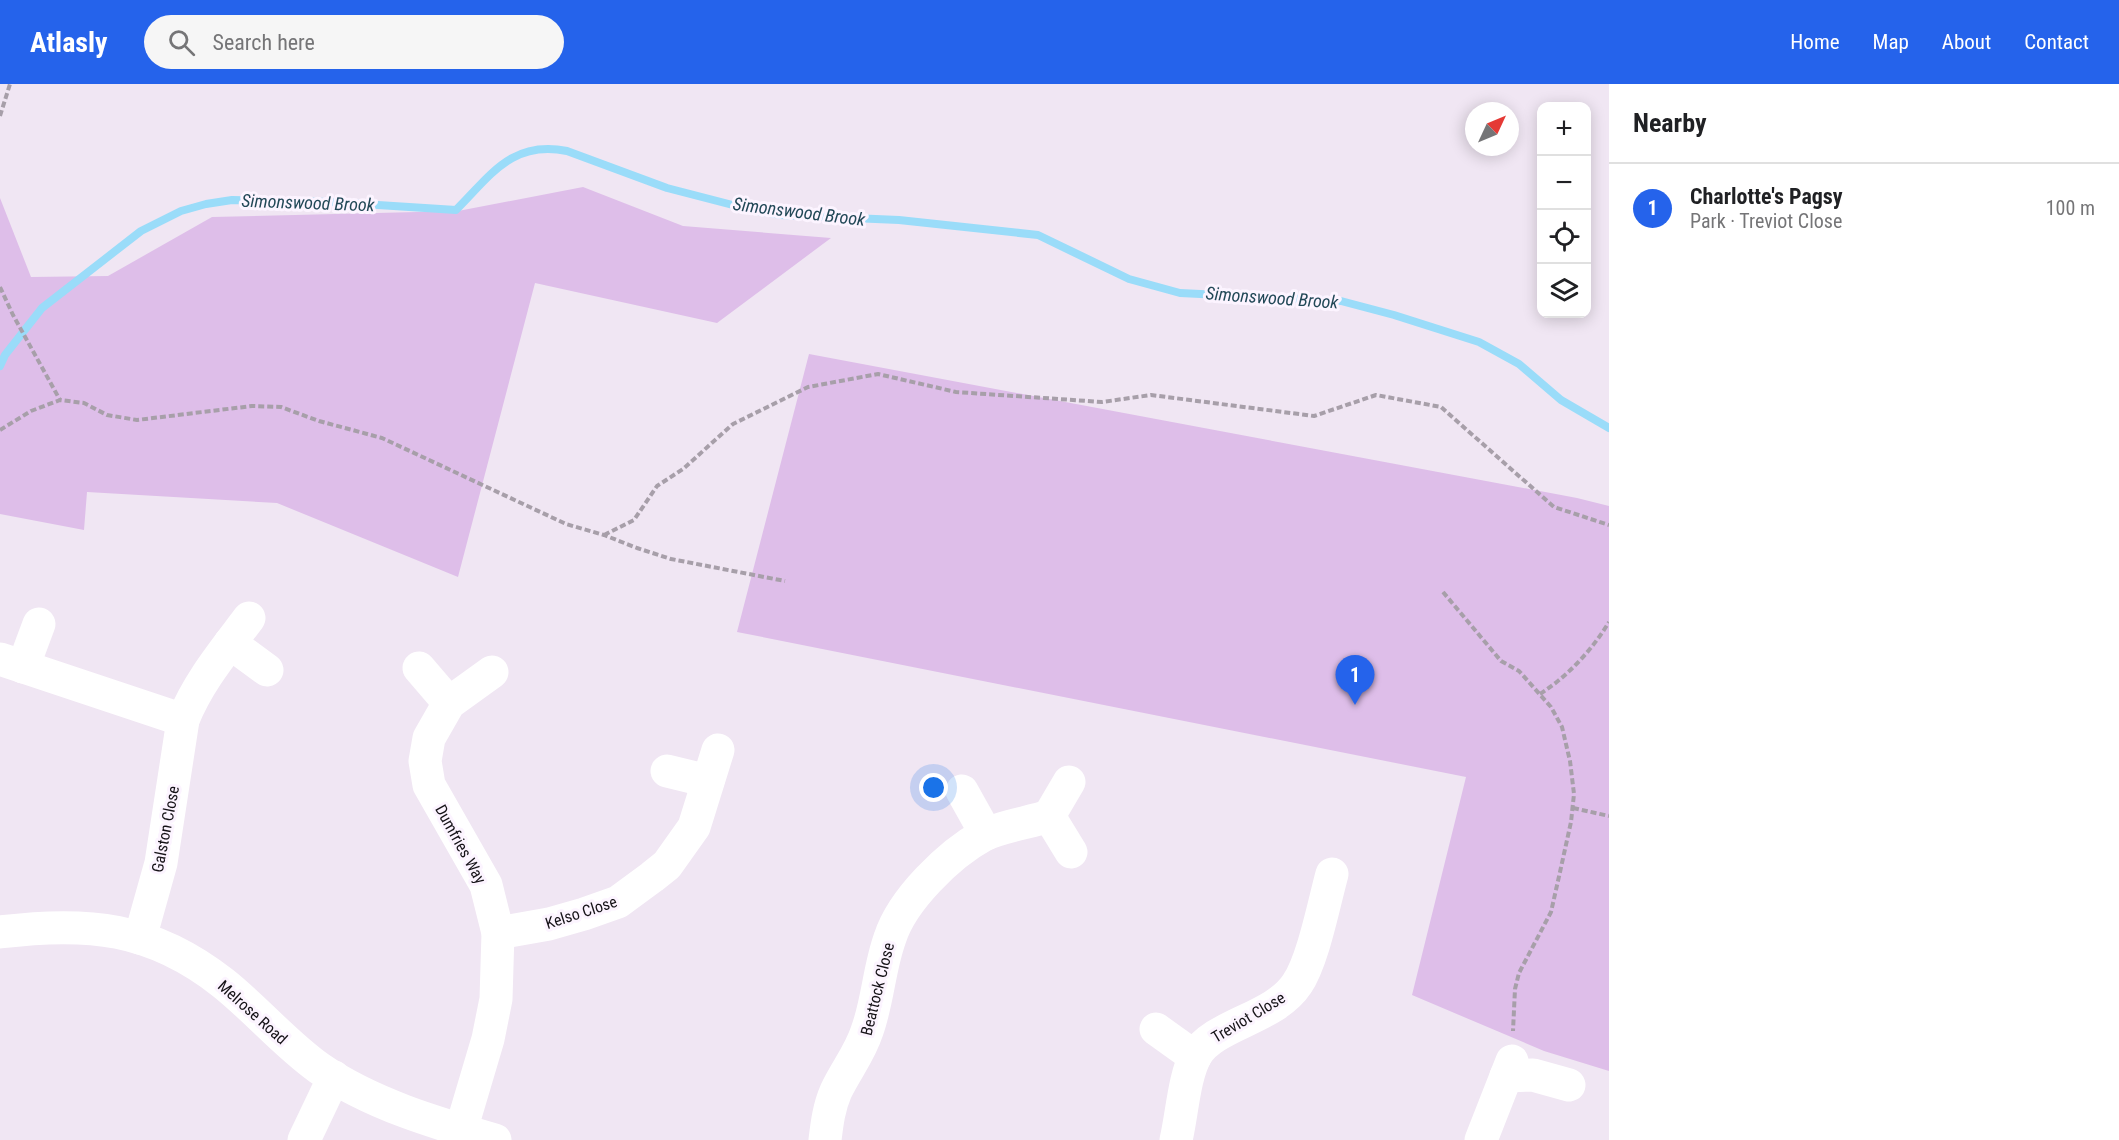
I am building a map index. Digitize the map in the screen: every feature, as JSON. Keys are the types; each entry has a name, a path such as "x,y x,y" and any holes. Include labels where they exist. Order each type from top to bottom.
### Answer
{"street":[{"path":"39,624 11,663 183,720"},
{"name":"Galston Close","path":"140,938 160,863 183,720 196,691 240,631 267,670"},
{"path":"419,668 449,703"},
{"name":"Dumfries Way","path":"461,1130 483,1056 496,999 498,933 486,885 429,785 425,761 429,738 449,703 492,672"},
{"name":"Kelso Close","path":"498,933 549,924 618,902 667,865 694,827 718,750"},
{"path":"667,771 708,781"},
{"path":"1069,782 1049,816 1071,852"},
{"path":"962,791 986,834"},
{"name":"Beattock Close","path":"825,1140 828,1115 835,1094 862,1046 871,1020 890,935 902,912 916,892 966,846 986,834 1049,816"},
{"name":"Treviot Close","path":"1176,1140 1188,1075 1195,1057 1211,1039 1276,1005 1298,984 1315,937 1332,874"},
{"name":"Melrose Road","path":"0,932 37,927 75,926 100,928 140,938 180,955 223,983 300,1053 334,1077 405,1111 495,1140"},
{"name":"Treviot Close","path":"1156,1029 1195,1057"},
{"path":"1481,1140 1509,1069 1569,1085"},
{"path":"304,1140 334,1077"}],"path":[{"path":"0,116 10,84"},
{"path":"0,286 13,315 60,400"},
{"path":"604,535 634,520 657,486 683,469 733,424 808,387 878,374 956,392 1102,402 1150,395 1314,416 1376,395 1441,406 1554,507 1609,525"},
{"path":"0,430 31,411 60,400 84,403 107,415 136,420 252,406 281,407 320,421 382,438 566,524 604,535 636,549 670,559 785,581"},
{"path":"1443,592 1501,661 1519,671 1551,707 1562,727 1570,761 1574,794 1573,808 1551,912 1519,973 1515,989 1509,1069"},
{"path":"1540,694 1567,674 1602,634 1609,622"},
{"path":"1573,808 1609,816"}],"shaded area":[{"path":"583,187 683,226 831,238 717,323 535,283 458,577 277,503 87,492 84,530 0,514 0,198 31,277 108,276 212,217 458,211"},
{"path":"809,354 1577,498 1609,506 1609,1071 1544,1051 1412,995 1466,777 737,632"}],"waterway":[{"name":"Simonswood Brook","path":"0,366 5,355 42,308 141,231 181,211 232,200 331,202 456,210 504,163 531,151 548,149 567,151 667,188 752,210 781,215 899,220 1038,235 1129,279 1180,293 1341,301 1479,342 1519,364 1561,400 1609,428"}],"place":[{"name":"Charlotte's Pagsy","path":"1355,705"}]}
